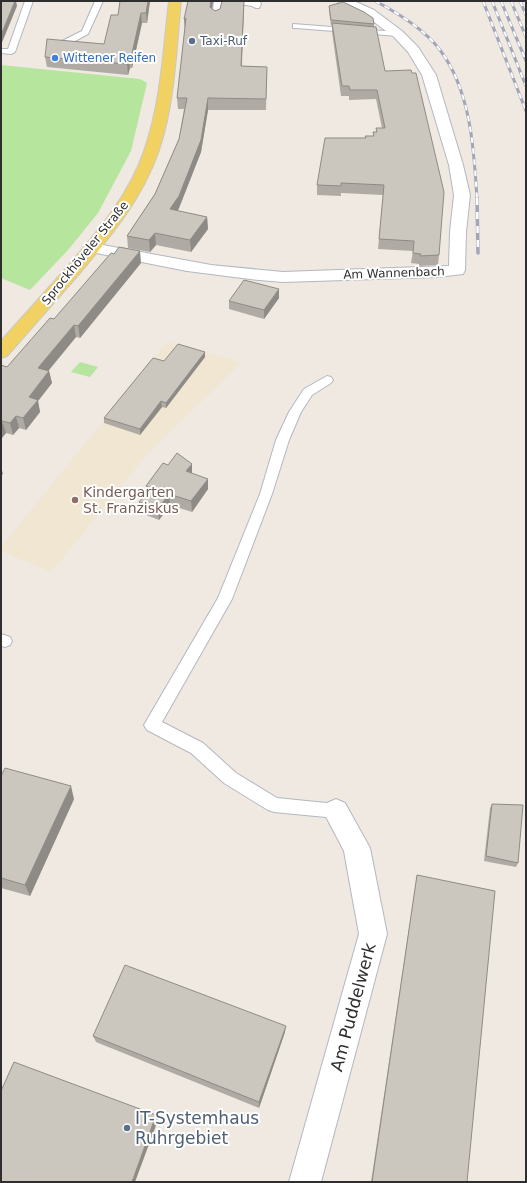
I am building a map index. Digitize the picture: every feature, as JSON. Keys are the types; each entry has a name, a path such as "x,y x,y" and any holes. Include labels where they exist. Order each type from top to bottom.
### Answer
{"main road":[{"name":"Sprockhöveler Straße","path":"1,352 92,248 126,205 143,174 152,150 164,102 175,1"}],"street":[{"name":"Am Wannenbach","path":"92,248 153,260 259,276 438,272 457,270 458,232 462,196 456,165 429,75 413,50 398,34 370,13 344,1"},
{"name":"Am Puddelwerk","path":"305,1182 346,1036 372,934 357,848 336,811"}],"lane":[{"path":"1,51 11,52 29,1"},
{"path":"59,46 85,32 99,1"},
{"path":"216,18 218,1"},
{"path":"232,1 253,2 257,4 256,6"},
{"path":"296,26 398,34"},
{"path":"327,380 309,391 295,410 269,479 266,494 225,599 152,725 197,748 230,778 274,805 336,811"}],"shaded area":[{"name":"Kindergarten St. Franziskus","path":"168,342 240,362 234,370 149,452 51,572 1,551 1,547"}],"green space":[{"path":"1,65 140,79 147,83 131,151 98,213 68,250 30,290 1,278"},
{"path":"80,362 98,367 90,377 71,372"}],"building":[{"path":"1,1 15,1 1,35"},
{"path":"120,1 148,1 146,13 141,13 131,58 129,58 127,64 45,57 47,39 104,44 111,15 118,15"},
{"path":"188,1 211,1 210,7 215,11 220,9 222,1 244,1 241,66 267,67 266,99 208,98 201,140 179,196 170,209 207,217 190,240 155,233 149,240 127,236 155,194 179,139 187,98 177,98 186,18 184,19"},
{"path":"343,2 373,18 374,24 331,20 329,6"},
{"path":"332,23 376,27 385,71 411,70 412,73 416,73 444,192 439,255 420,256 421,254 413,253 414,241 379,239 384,185 341,183 341,186 317,185 325,138 366,138 365,136 374,136 373,132 377,132 376,128 385,128 377,90 350,90 349,86 342,86"},
{"path":"119,247 140,251 78,326 74,325 38,368 49,371 29,397 38,400 23,418 16,416 10,423 2,421 1,423 1,365 7,367 50,318 54,319 111,253 114,254"},
{"path":"244,280 279,289 264,310 229,301"},
{"path":"178,344 205,352 166,403 161,401 140,429 104,418 153,358 164,361"},
{"path":"177,453 192,464 186,471 208,479 191,501 169,494 158,509 139,502 151,488 146,486 163,463 168,465"},
{"path":"5,768 71,786 25,885 1,878 1,776"},
{"path":"492,804 523,805 518,863 486,856"},
{"path":"417,875 495,891 467,1182 372,1182"},
{"path":"125,965 286,1026 259,1102 93,1036"},
{"path":"14,1062 156,1115 132,1182 1,1182 1,1091"}],"railway":[{"path":"375,1 418,28 434,42 450,66 465,102 472,141 477,199"},
{"path":"483,1 526,111"},
{"path":"492,1 526,86"},
{"path":"501,1 526,61"},
{"path":"511,1 526,37"},
{"path":"520,1 526,15"},
{"path":"477,198 478,253"}],"place":[{"name":"Taxi-Ruf","path":"192,41"},
{"name":"Wittener Reifen","path":"55,58"},
{"name":"Kindergarten St. Franziskus","path":"75,500"},
{"name":"IT-Systemhaus Ruhrgebiet","path":"127,1128"}]}
